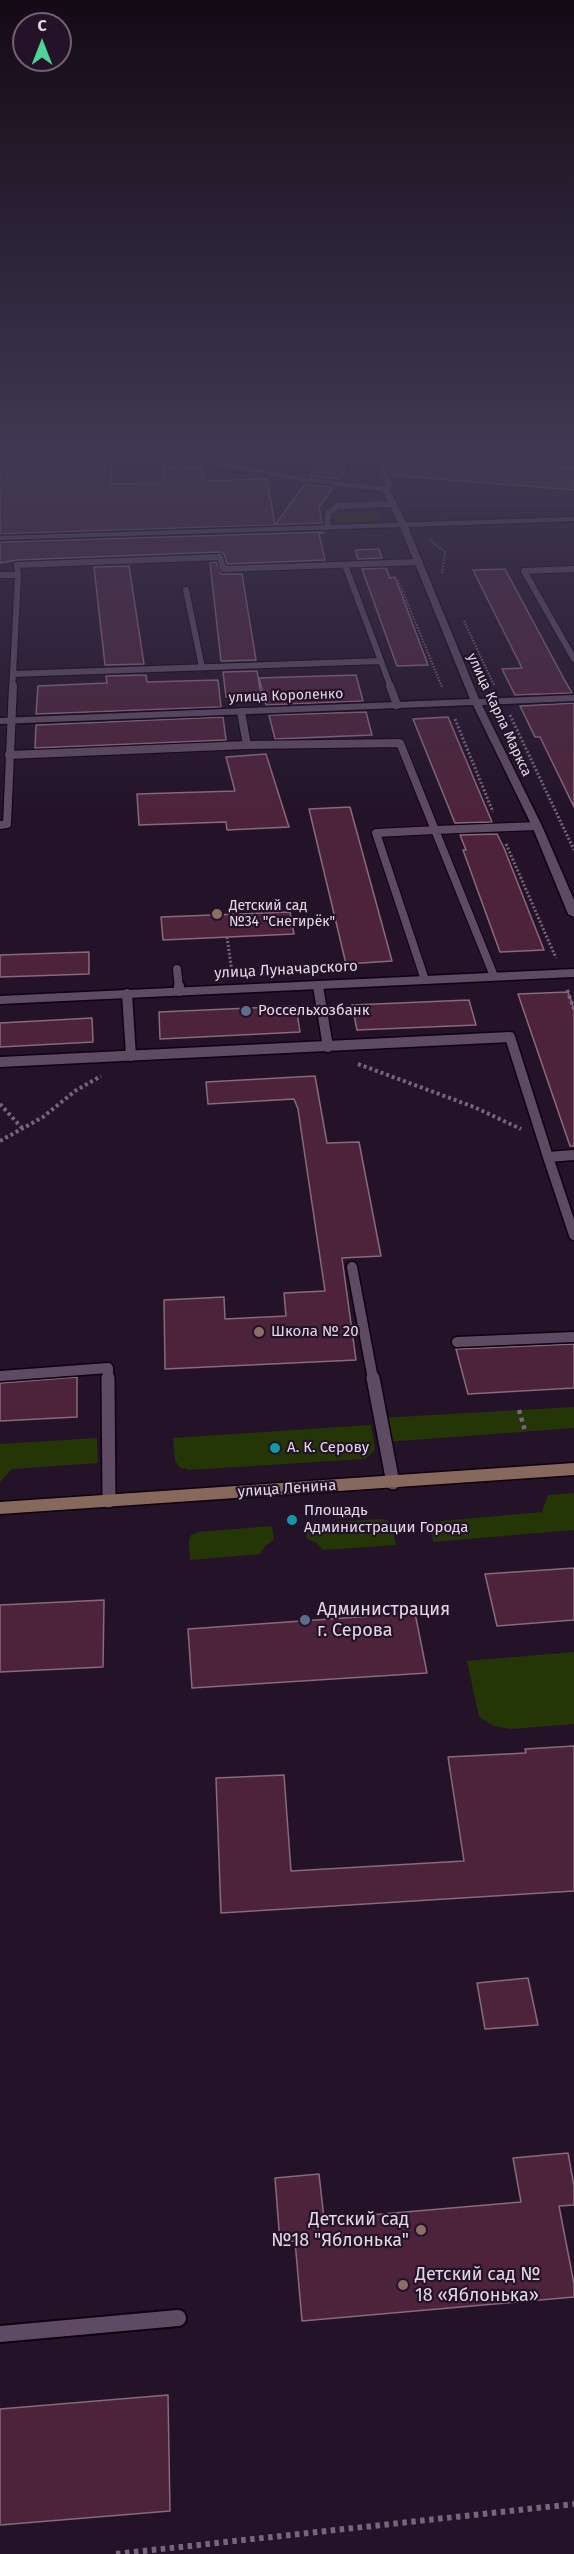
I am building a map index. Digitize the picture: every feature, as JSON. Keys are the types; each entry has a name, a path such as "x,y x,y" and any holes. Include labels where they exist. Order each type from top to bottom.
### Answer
{"main road":[{"name":"улица Ленина","path":"0,1508 574,1469"}],"street":[{"name":"улица Карла Маркса","path":"425,576 476,702 537,826 574,914"},
{"name":"улица Короленко","path":"5,720 574,698"},
{"name":"улица Луначарского","path":"0,1000 574,973"}],"lane":[{"path":"0,825 7,824 9,755 5,720 13,674 18,576"},
{"path":"349,576 397,705"},
{"path":"527,576 573,660"},
{"path":"186,590 202,667"},
{"path":"13,674 381,661"},
{"path":"241,712 247,745"},
{"path":"9,755 247,745 400,743 494,976"},
{"path":"425,980 376,833 537,826"},
{"path":"177,969 179,991"},
{"path":"318,985 328,1047"},
{"path":"127,994 131,1056"},
{"path":"0,1062 510,1037 574,1235"},
{"path":"548,1157 574,1155"},
{"path":"352,1267 393,1483"},
{"path":"457,1342 574,1337"},
{"path":"0,1376 108,1368 109,1501"},
{"path":"0,2334 178,2318"}],"path":[{"path":"397,576 499,827 556,958 560,973"},
{"path":"462,616 502,701 522,737 574,850"},
{"path":"227,937 234,988"},
{"path":"328,1047 349,1061 474,1107 503,1123 541,1136"},
{"path":"0,1141 43,1117 75,1091 131,1056"},
{"path":"0,1104 22,1128"},
{"path":"519,1410 525,1431"},
{"path":"116,2554 574,2504"}],"green space":[{"path":"574,1407 574,1428 385,1442 380,1418"},
{"path":"371,1425 375,1450 365,1459 189,1470 179,1467 175,1460 173,1438"},
{"path":"97,1438 98,1463 12,1469 0,1482 0,1444"},
{"path":"574,1493 574,1530 433,1542 431,1522 542,1512 548,1495"},
{"path":"381,1519 388,1521 392,1527 396,1545 323,1550 317,1543 307,1539 305,1524"},
{"path":"272,1526 274,1540 265,1546 260,1554 190,1560 191,1535 199,1532"},
{"path":"574,1652 574,1724 511,1729 494,1726 479,1717 467,1661"}],"building":[{"path":"95,576 131,576 144,664 105,665"},
{"path":"211,576 242,576 256,660 221,661"},
{"path":"365,576 395,577 428,665 397,666"},
{"path":"476,576 509,576 572,693 515,695 502,669 522,668"},
{"path":"257,671 261,695 226,697 223,672"},
{"path":"146,675 147,682 218,680 221,707 36,714 38,686 107,683 106,676"},
{"path":"356,675 363,701 266,705 259,678"},
{"path":"574,703 574,807 540,737 535,737 520,706"},
{"path":"366,712 372,735 275,739 269,715"},
{"path":"223,717 226,740 35,748 36,725"},
{"path":"448,717 492,822 455,823 413,719"},
{"path":"266,754 289,827 227,830 226,822 139,825 137,794 235,791 226,757"},
{"path":"350,807 392,961 346,964 309,809"},
{"path":"497,834 544,950 500,952 463,850 466,850 460,835"},
{"path":"290,912 294,934 163,940 161,917"},
{"path":"89,952 89,974 0,977 0,955"},
{"path":"568,992 574,1009 574,1146 570,1146 518,994"},
{"path":"469,1000 476,1025 357,1030 352,1005"},
{"path":"296,1006 300,1032 160,1039 159,1012"},
{"path":"92,1018 93,1042 0,1047 0,1023"},
{"path":"315,1076 327,1143 359,1142 381,1256 342,1258 356,1360 165,1369 164,1300 224,1297 225,1319 286,1316 284,1293 325,1291 298,1109 294,1099 208,1104 206,1082"},
{"path":"574,1344 574,1388 468,1394 456,1349"},
{"path":"77,1377 77,1417 0,1421 0,1383"},
{"path":"574,1568 574,1620 497,1626 485,1574"},
{"path":"104,1600 103,1667 0,1672 0,1605"},
{"path":"415,1613 427,1673 192,1688 188,1629"},
{"path":"574,1746 574,1891 221,1913 216,1778 284,1775 291,1871 464,1861 448,1757 526,1753 525,1749"},
{"path":"528,1978 538,2025 485,2029 477,1983"},
{"name":"Детский сад №18 \"Яблонька\"","path":"568,2153 574,2186 574,2205 559,2206 574,2284 574,2297 302,2321 295,2241 280,2242 275,2178 319,2174 324,2219 521,2202 513,2158"},
{"path":"168,2395 170,2511 0,2525 0,2409"}],"place":[{"name":"Детский сад №34 \"Снегирёк\"","path":"217,914"},
{"name":"Россельхозбанк","path":"246,1011"},
{"name":"Школа № 20","path":"259,1332"},
{"name":"А. К. Серову","path":"275,1448"},
{"name":"Площадь Администрации Города","path":"292,1520"},
{"name":"Администрация г. Серова","path":"305,1620"},
{"name":"Детский сад №18 \"Яблонька\"","path":"421,2230"},
{"name":"Детский сад № 18 «Яблонька»","path":"403,2285"}]}
